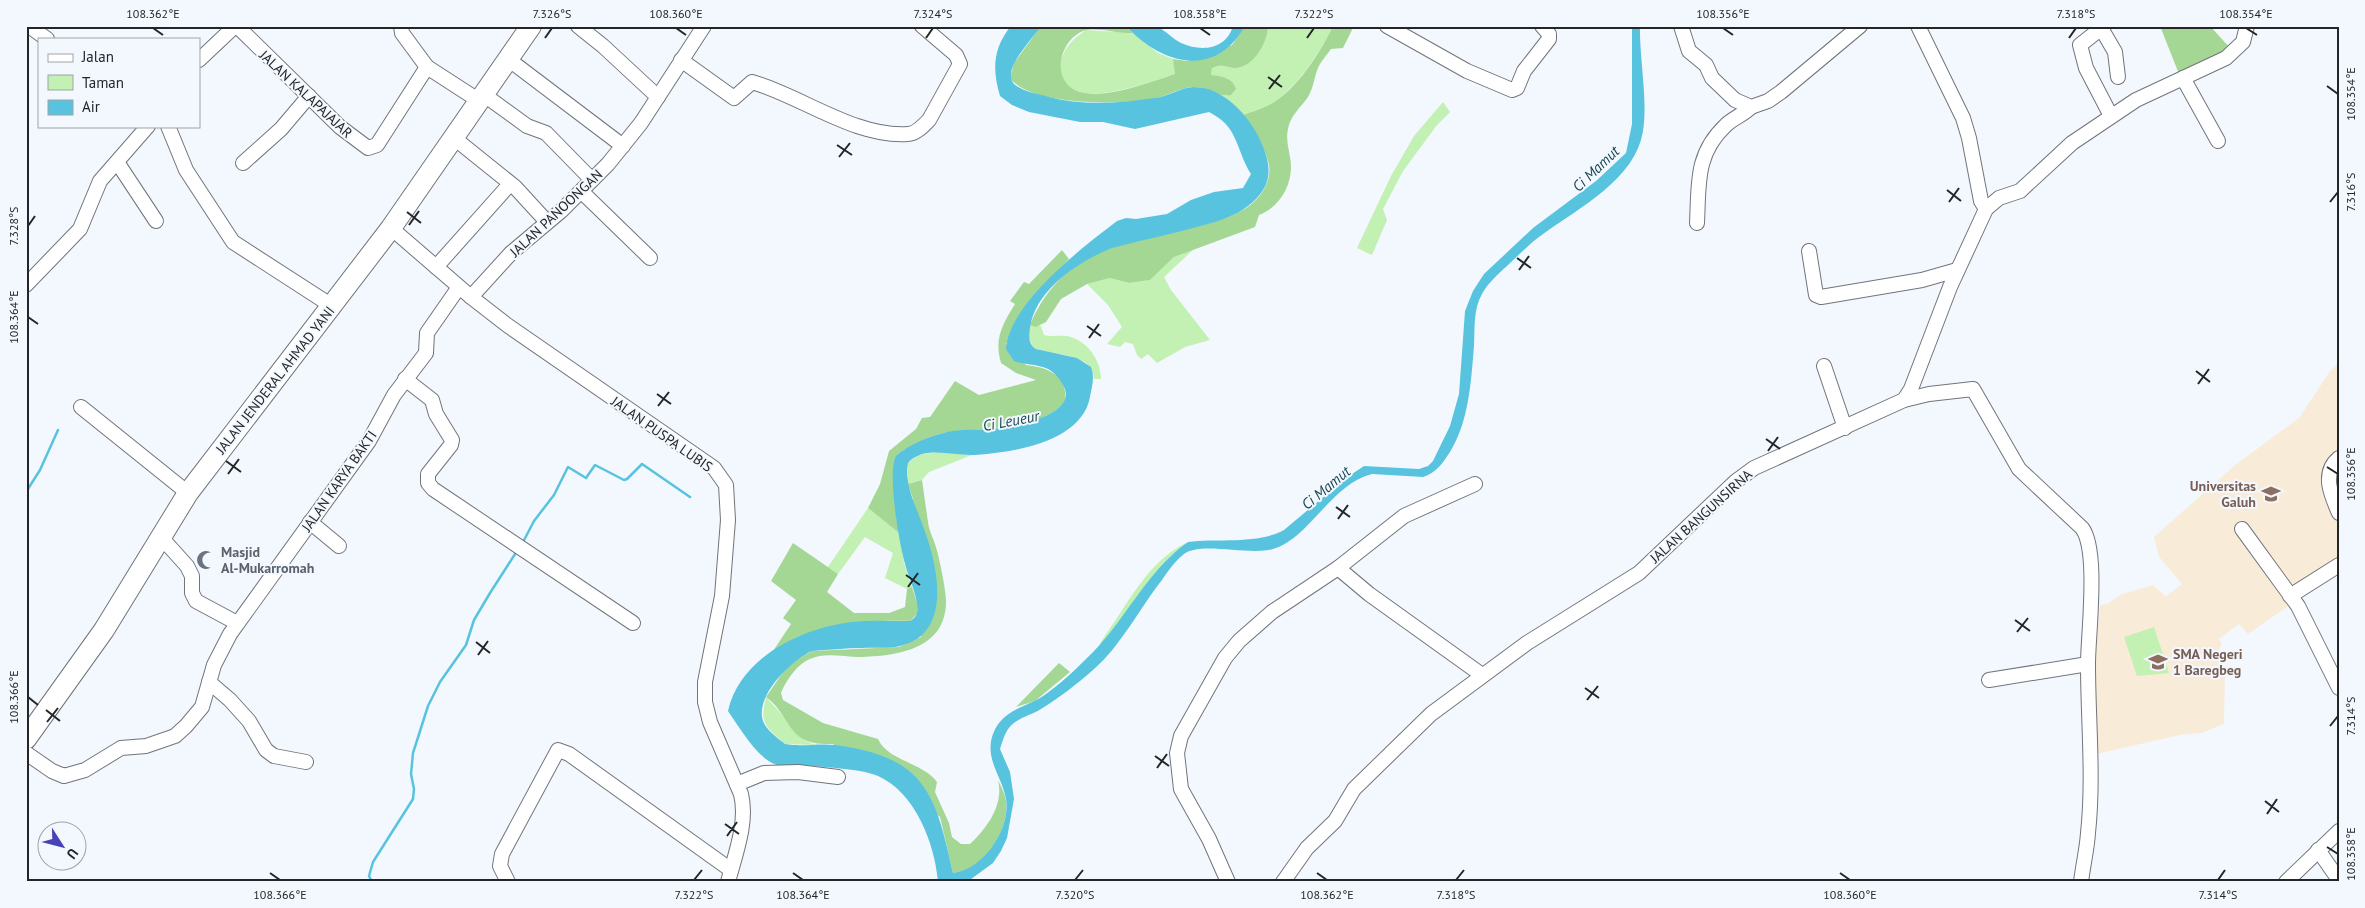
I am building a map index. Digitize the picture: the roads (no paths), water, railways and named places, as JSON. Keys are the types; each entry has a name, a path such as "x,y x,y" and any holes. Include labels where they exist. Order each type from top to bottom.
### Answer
{"highway":[{"name":"JALAN JENDERAL AHMAD YANI","path":"26,739 104,630 160,536 188,494 391,228 532,26"}],"street":[{"path":"29,26 46,38"},
{"path":"200,59 236,26"},
{"name":"JALAN KALAPAJAJAR","path":"236,26 340,127 363,146 372,148 377,145 393,122 427,67"},
{"path":"401,26 402,33 427,67 481,97 527,126 546,133 592,180"},
{"path":"578,26 603,46 658,97"},
{"name":"JALAN PANOONGAN","path":"470,297 517,248 582,192 623,146 658,97 704,26"},
{"path":"681,60 734,98 752,82 821,109 851,125 909,134 930,120 960,64 956,55 922,26"},
{"path":"1387,26 1485,80 1512,90 1516,89 1524,71 1549,38 1549,34 1542,26"},
{"path":"1681,26 1688,51 1706,65 1712,78 1735,100 1751,108"},
{"path":"1697,223 1700,168 1705,151 1726,125 1751,108 1760,105 1781,92 1860,26"},
{"path":"1918,26 1963,118 1969,138 1981,201 1986,209"},
{"path":"1904,400 1912,389 1957,270 1986,209 1999,198 2020,191 2056,156 2111,116 2150,92 2183,78 2236,51 2243,42 2247,26"},
{"path":"2111,116 2086,68 2080,47 2082,41 2103,27 2115,52 2118,77"},
{"path":"508,59 623,146"},
{"path":"2183,78 2218,141"},
{"path":"243,163 281,128 309,96"},
{"path":"26,285 80,228 97,184 146,128"},
{"path":"169,128 186,170 234,242 332,306"},
{"path":"454,138 510,184 547,222"},
{"path":"117,162 156,221"},
{"path":"436,267 510,184"},
{"path":"582,192 650,258"},
{"name":"JALAN PUSPA LUBIS","path":"391,228 470,297 558,362 714,468 723,479 728,520 727,550 722,596 705,682 705,702 710,722 743,801 744,814 730,878"},
{"path":"1809,251 1816,295 1821,298 1922,280 1957,270"},
{"name":"JALAN KARYA BAKTI","path":"26,753 63,776 85,770 121,748 159,743 179,733 196,715 202,707 220,652 237,623 369,441 384,410 426,353 427,333 459,287"},
{"path":"1824,366 1845,428"},
{"path":"405,379 432,400 436,414 452,440 451,445 428,474 428,483 433,489 633,623"},
{"name":"JALAN BANGUNSIRNA","path":"1283,882 1307,848 1335,821 1354,789 1430,714 1527,643 1639,573 1744,474 1765,462 1845,428 1904,400 1937,393 1973,389 2023,474 2085,532 2091,560 2088,664"},
{"path":"81,407 188,494"},
{"path":"2339,458 2330,470 2328,480 2329,492 2339,513"},
{"path":"1228,882 1209,839 1181,789 1177,753 1181,736 1225,658 1239,641 1272,612 1338,568 1404,516 1475,484"},
{"path":"310,522 338,546"},
{"path":"2242,529 2302,613 2339,688"},
{"path":"160,536 189,571 196,601 237,623"},
{"path":"2290,596 2339,565"},
{"path":"1338,568 1369,594 1482,675"},
{"path":"1989,680 2088,664 2090,790 2088,832 2081,882"},
{"path":"209,682 230,700 249,721 266,750 274,756 306,762"},
{"path":"508,882 500,866 502,854 558,750 569,754 730,878"},
{"path":"737,784 764,774 798,772 838,776"},
{"path":"2286,882 2339,831"},
{"path":"2318,850 2339,880"}],"water":[{"path":"1011,26 1041,26 1015,62 1011,78 1018,87 1062,100 1088,103 1160,97 1189,87 1206,89 1228,99 1246,117 1264,149 1269,169 1267,181 1262,192 1253,202 1238,213 1202,226 1112,248 1073,269 1049,289 1040,301 1034,314 1029,337 1030,342 1036,349 1077,358 1091,367 1093,374 1092,385 1084,412 1074,425 1060,435 1025,448 974,455 922,454 908,463 909,488 929,544 937,579 935,613 928,628 917,639 900,646 812,651 784,672 775,682 763,704 762,715 765,725 785,744 835,745 865,751 889,759 907,769 921,783 931,800 940,821 953,873 975,864 984,856 993,846 1004,823 1006,799 991,751 993,734 997,725 1016,709 1046,694 1081,664 1100,645 1159,568 1173,554 1188,542 1261,538 1284,530 1346,478 1364,466 1419,469 1428,466 1433,461 1450,426 1459,394 1465,311 1473,291 1484,274 1533,228 1596,181 1626,153 1632,124 1632,26 1640,26 1644,128 1634,156 1624,171 1596,197 1535,240 1497,275 1484,290 1476,313 1472,373 1465,414 1450,452 1438,467 1432,473 1423,477 1372,474 1357,480 1332,499 1298,534 1286,543 1273,549 1251,551 1202,549 1192,550 1184,554 1169,570 1121,639 1103,660 1061,696 1011,725 1005,734 1000,749 1010,772 1014,799 1007,838 1001,851 993,863 967,882 938,882 933,852 927,836 921,821 903,794 878,776 864,772 814,766 782,766 772,763 754,747 728,711 735,692 745,675 759,661 794,639 813,631 852,622 910,621 916,616 917,602 906,569 897,525 893,492 896,456 913,444 940,434 958,430 989,429 1026,423 1053,412 1062,405 1066,396 1063,385 1053,372 1044,367 1014,361 1006,349 1010,331 1033,295 1068,261 1117,221 1126,218 1136,219 1167,214 1191,200 1214,192 1243,188 1251,174 1231,131 1226,124 1209,112 1135,129 1103,122 1080,122 1029,112 1012,105 1000,96 995,68 1001,42"},
{"path":"1126,26 1155,26 1181,43 1204,48 1212,47 1225,40 1233,26 1245,26 1233,43 1219,54 1204,60 1188,61 1156,50"}],"waterway":[{"path":"26,492 40,470 58,430"},
{"path":"522,544 534,521 554,495 568,467 586,478 595,465 624,480 642,464 690,497"},
{"path":"372,882 369,876 373,862 413,799 414,789 411,774 413,753 428,706 440,682 466,645 474,620 517,551"}],"place":[{"name":"Universitas Galuh","path":"2271,494"},
{"name":"Masjid Al-Mukarromah","path":"206,560"},
{"name":"SMA Negeri 1 Baregbeg","path":"2158,662"}],"water label":[{"name":"Ci Mamut","path":"1596,169"},
{"name":"Ci Leueur","path":"1011,421"},
{"name":"Ci Mamut","path":"1326,488"}]}
